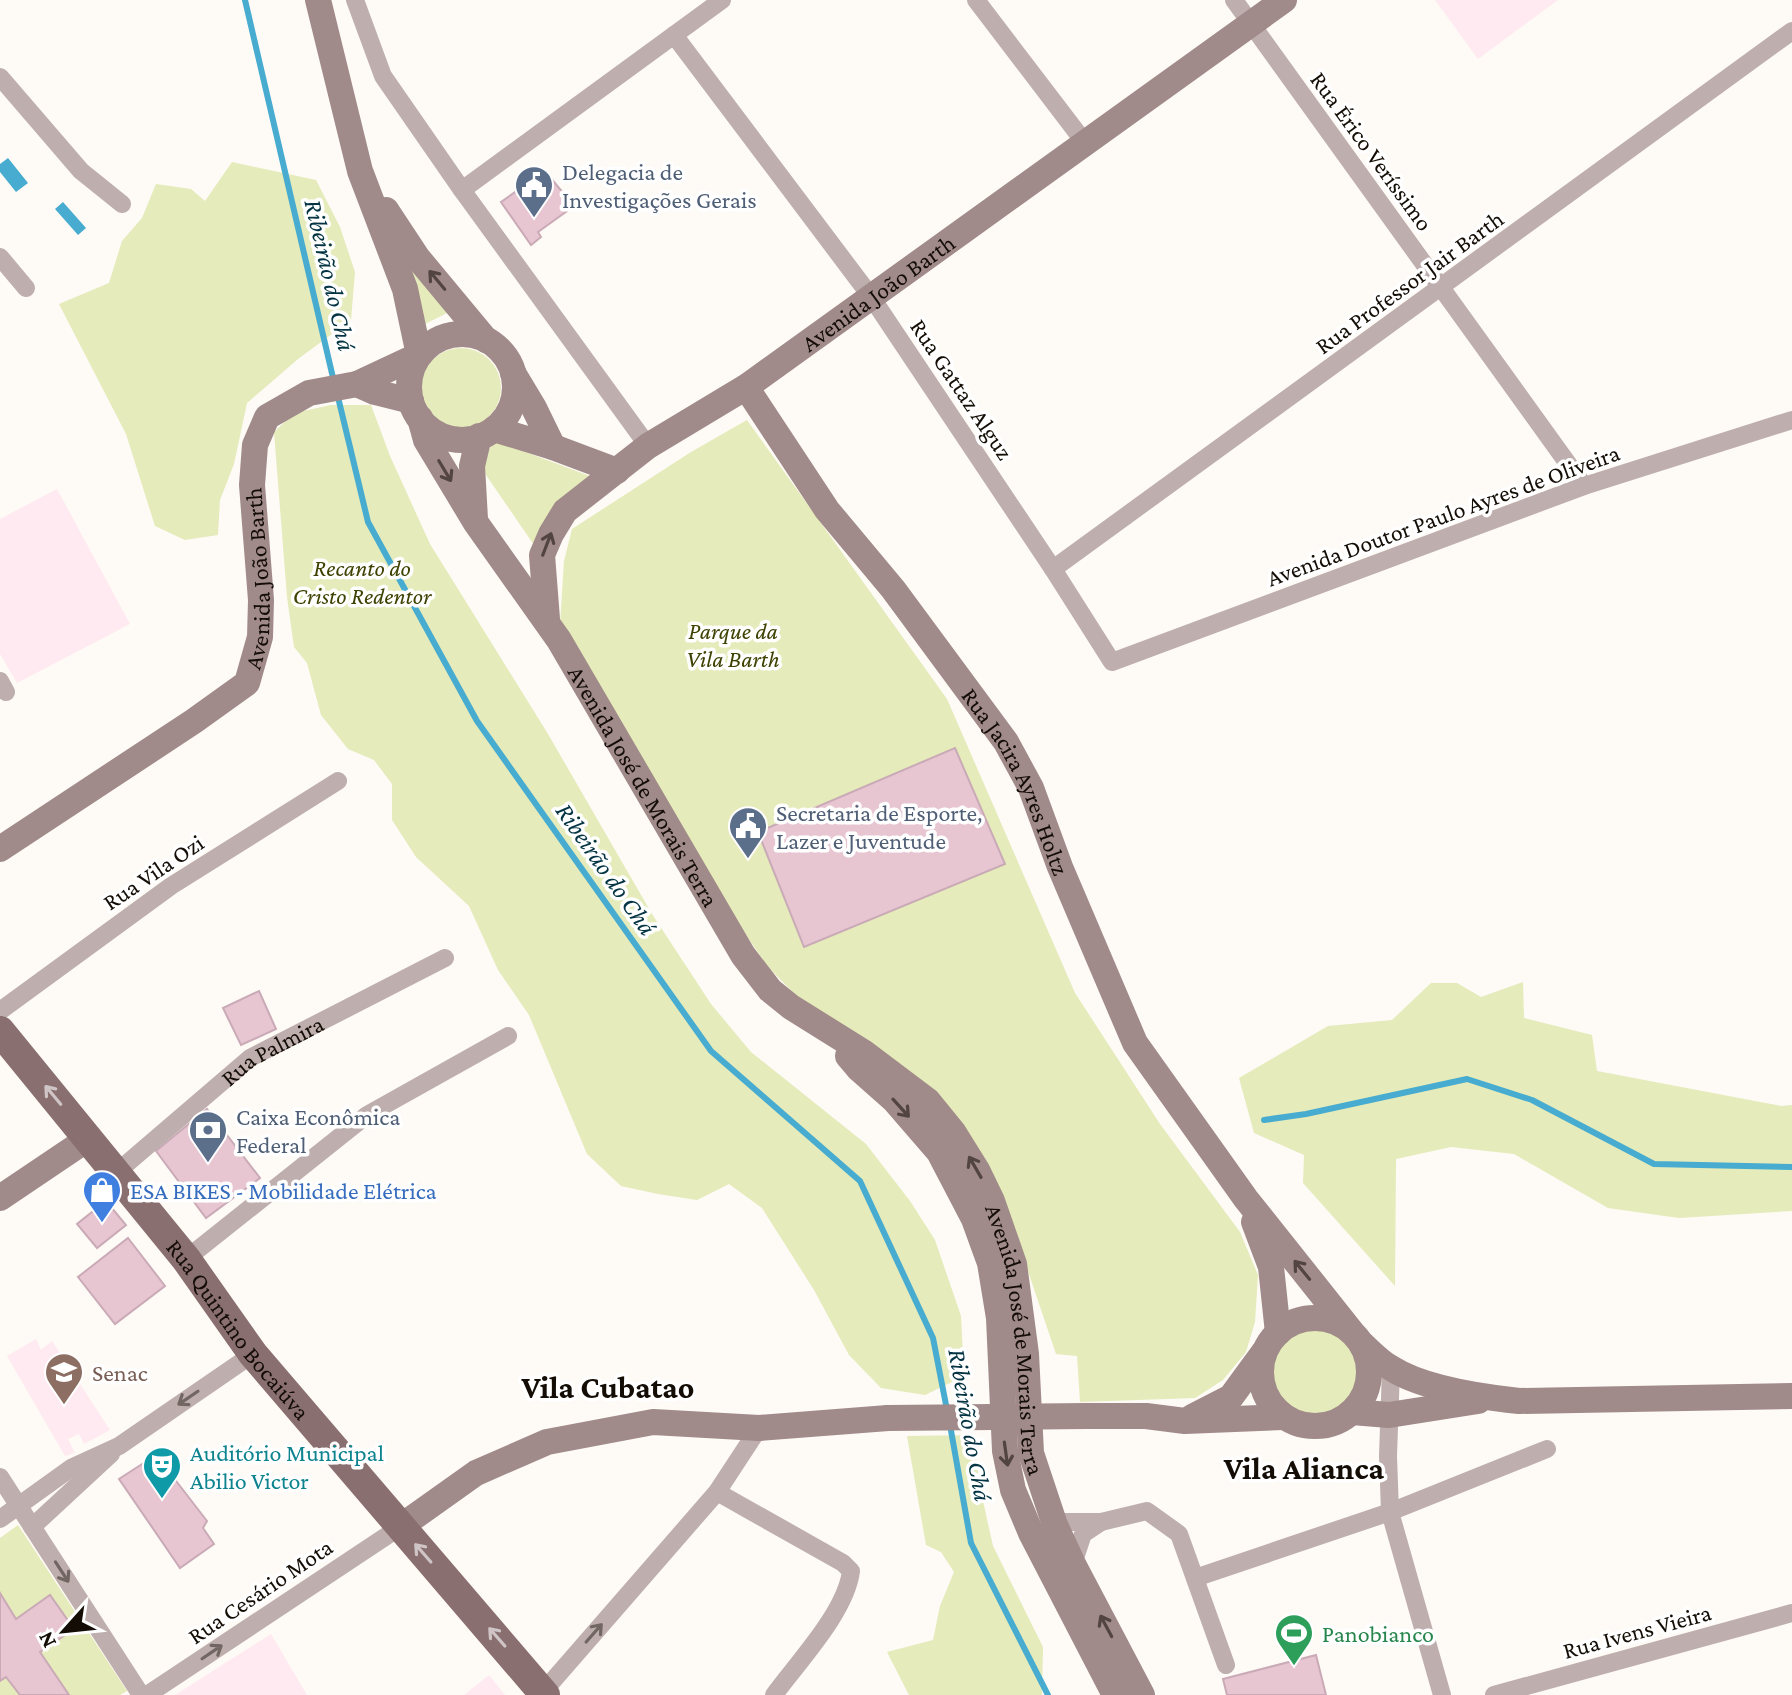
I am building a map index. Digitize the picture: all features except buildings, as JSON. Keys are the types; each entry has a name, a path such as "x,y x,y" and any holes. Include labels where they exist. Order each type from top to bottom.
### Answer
{"main road":[{"path":"318,0 360,171 405,289 419,355"},
{"name":"Avenida João Barth","path":"547,621 542,555 565,511 648,446 746,387 1284,0"},
{"path":"360,171 417,257 486,340 497,348 534,408 553,447"},
{"path":"486,340 467,334 449,335 432,343 419,355 411,372 409,390 416,410 437,434 455,440 486,432 553,447 617,471"},
{"name":"Avenida João Barth","path":"0,849 247,683 260,637 261,600 252,485 255,445 267,417 309,393 357,384 419,355"},
{"path":"476,523 472,466 486,432 510,409 514,393 512,371"},
{"path":"357,384 416,410"},
{"name":"Rua Jacira Ayres Holtz","path":"746,387 827,510 893,589 1006,742 1031,788 1060,867 1135,1043 1246,1199"},
{"name":"Avenida José de Morais Terra","path":"416,410 426,440 476,523 547,621 743,955 780,999 863,1052 928,1101 954,1133 977,1170 992,1201 1014,1264 1026,1354 1031,1453 1055,1525 1142,1695"},
{"name":"Rua Quintino Bocaiúva","path":"0,1031 186,1259 253,1354 544,1694"},
{"name":"Avenida José de Morais Terra","path":"829,1032 859,1069 894,1100 939,1152 974,1219 990,1263 999,1318 1005,1451 1013,1490 1031,1533 1115,1695"},
{"path":"0,1198 89,1138"},
{"path":"1246,1199 1356,1337 1369,1361 1369,1380 1364,1398 1337,1423 1319,1427 1300,1425 1283,1417 1270,1404 1262,1387 1260,1370 1271,1343 1271,1267 1246,1199"},
{"path":"1185,1421 1231,1397 1286,1326 1301,1319 1319,1317 1336,1321 1391,1369 1431,1385 1493,1399 1792,1396"},
{"path":"1352,1412 1389,1415 1493,1399"},
{"path":"400,1527 476,1473 547,1442 653,1422 759,1428 888,1418 1146,1416 1185,1421 1283,1417"}],"street":[{"path":"355,0 383,76 648,446"},
{"path":"462,190 722,0"},
{"path":"976,0 1085,143"},
{"name":"Rua Érico Veríssimo","path":"1234,0 1584,486"},
{"name":"Rua Professor Jair Barth","path":"1053,569 1792,31"},
{"name":"Rua Gattaz Alguz","path":"674,35 872,298 1112,662"},
{"path":"0,77 81,171 122,204"},
{"path":"0,257 26,288"},
{"name":"Avenida Doutor Paulo Ayres de Oliveira","path":"1112,662 1584,486 1792,420"},
{"name":"Rua Vila Ozi","path":"0,1011 171,886 338,781"},
{"name":"Rua Palmira","path":"117,1172 250,1058 445,958"},
{"path":"186,1259 367,1115 508,1036"},
{"path":"0,1519 71,1468 119,1446 253,1354"},
{"path":"1391,1369 1390,1512 1442,1695"},
{"path":"544,1694 717,1492 759,1428"},
{"path":"32,1527 119,1446"},
{"path":"1195,1578 1390,1512 1547,1449"},
{"path":"0,1477 144,1695"},
{"path":"717,1492 843,1563 851,1571 850,1581 834,1614 774,1695"},
{"path":"1055,1525 1101,1522 1147,1511 1179,1534 1226,1665"},
{"path":"1073,1564 1083,1534 1101,1522"},
{"name":"Rua Cesário Mota","path":"144,1695 400,1527"},
{"name":"Rua Ivens Vieira","path":"1494,1695 1792,1613"}],"shaded area":[{"path":"1435,0 1558,0 1478,59"},
{"path":"57,489 130,624 17,683 0,654 0,519"},
{"name":"Senac","path":"36,1339 41,1350 52,1341 110,1430 84,1444 79,1434 68,1439 75,1453 65,1456 7,1356"},
{"path":"271,1634 307,1695 175,1695"},
{"path":"489,1675 505,1695 464,1695"}],"green space":[{"path":"232,162 316,180 340,227 355,272 351,320 298,359 247,403 234,464 220,500 218,535 185,540 155,526 126,434 59,304 109,283 122,241 142,218 156,184 191,189 205,201"},
{"path":"401,240 453,310 425,324"},
{"path":"461,348 476,351 489,360 498,373 501,388 498,403 489,416 476,425 461,428 446,425 433,416 424,403 421,388 424,373 433,360 446,351"},
{"name":"Recanto do Cristo Redentor","path":"331,405 371,405 390,456 430,544 548,734 652,914 711,1004 751,1052 866,1144 910,1201 935,1240 961,1316 964,1376 925,1395 881,1388 849,1355 814,1290 762,1208 729,1184 697,1200 621,1186 587,1154 529,1015 498,970 469,906 416,857 392,820 392,784 374,760 348,749 321,715 307,663 294,647 274,432 294,413"},
{"name":"Parque da Vila Barth","path":"747,420 947,699 1075,993 1160,1124 1240,1232 1258,1275 1255,1322 1246,1352 1223,1380 1195,1398 1080,1402 1077,1356 1056,1354 1007,1209 768,967 675,831 560,625 564,561 572,529 691,452"},
{"path":"499,442 595,478 534,545 486,475 483,465 490,447"},
{"path":"1523,982 1524,1018 1592,1035 1597,1071 1781,1106 1792,1105 1792,1211 1679,1218 1608,1208 1514,1154 1451,1147 1396,1159 1395,1286 1303,1183 1304,1155 1254,1133 1239,1078 1328,1026 1392,1020 1431,983 1457,983 1481,997"},
{"path":"1312,1327 1329,1331 1344,1340 1353,1355 1357,1372 1353,1389 1344,1404 1329,1413 1312,1417 1295,1413 1280,1404 1271,1389 1267,1372 1271,1355 1280,1340 1295,1331"},
{"path":"973,1435 993,1546 1043,1647 1042,1695 909,1695 887,1652 933,1640 940,1606 954,1572 941,1552 926,1545 907,1436"},
{"path":"18,1525 127,1691 120,1695 0,1695 0,1538"}],"water":[{"path":"8,158 28,183 16,192 0,172 0,164"},
{"path":"63,202 86,228 78,235 55,209"}],"waterway":[{"name":"Ribeirão do Chá","path":"245,0 334,382"},
{"name":"Ribeirão do Chá","path":"337,393 368,522 477,721 711,1051 860,1181 933,1338 947,1410"},
{"path":"1264,1120 1306,1114 1467,1079 1532,1100 1654,1164 1792,1167"},
{"name":"Ribeirão do Chá","path":"950,1425 971,1543 1048,1695"}],"place":[{"name":"Delegacia de Investigações Gerais","path":"534,219"},
{"name":"Secretaria de Esporte, Lazer e Juventude","path":"748,860"},
{"name":"Caixa Econômica Federal","path":"208,1164"},
{"name":"ESA BIKES - Mobilidade Elétrica","path":"102,1224"},
{"name":"Senac","path":"64,1406"},
{"name":"Auditório Municipal Abilio Victor","path":"162,1500"},
{"name":"Panobianco","path":"1294,1667"}],"district":[{"name":"Vila Cubatao","path":"608,1387"},
{"name":"Vila Alianca","path":"1304,1468"}]}
